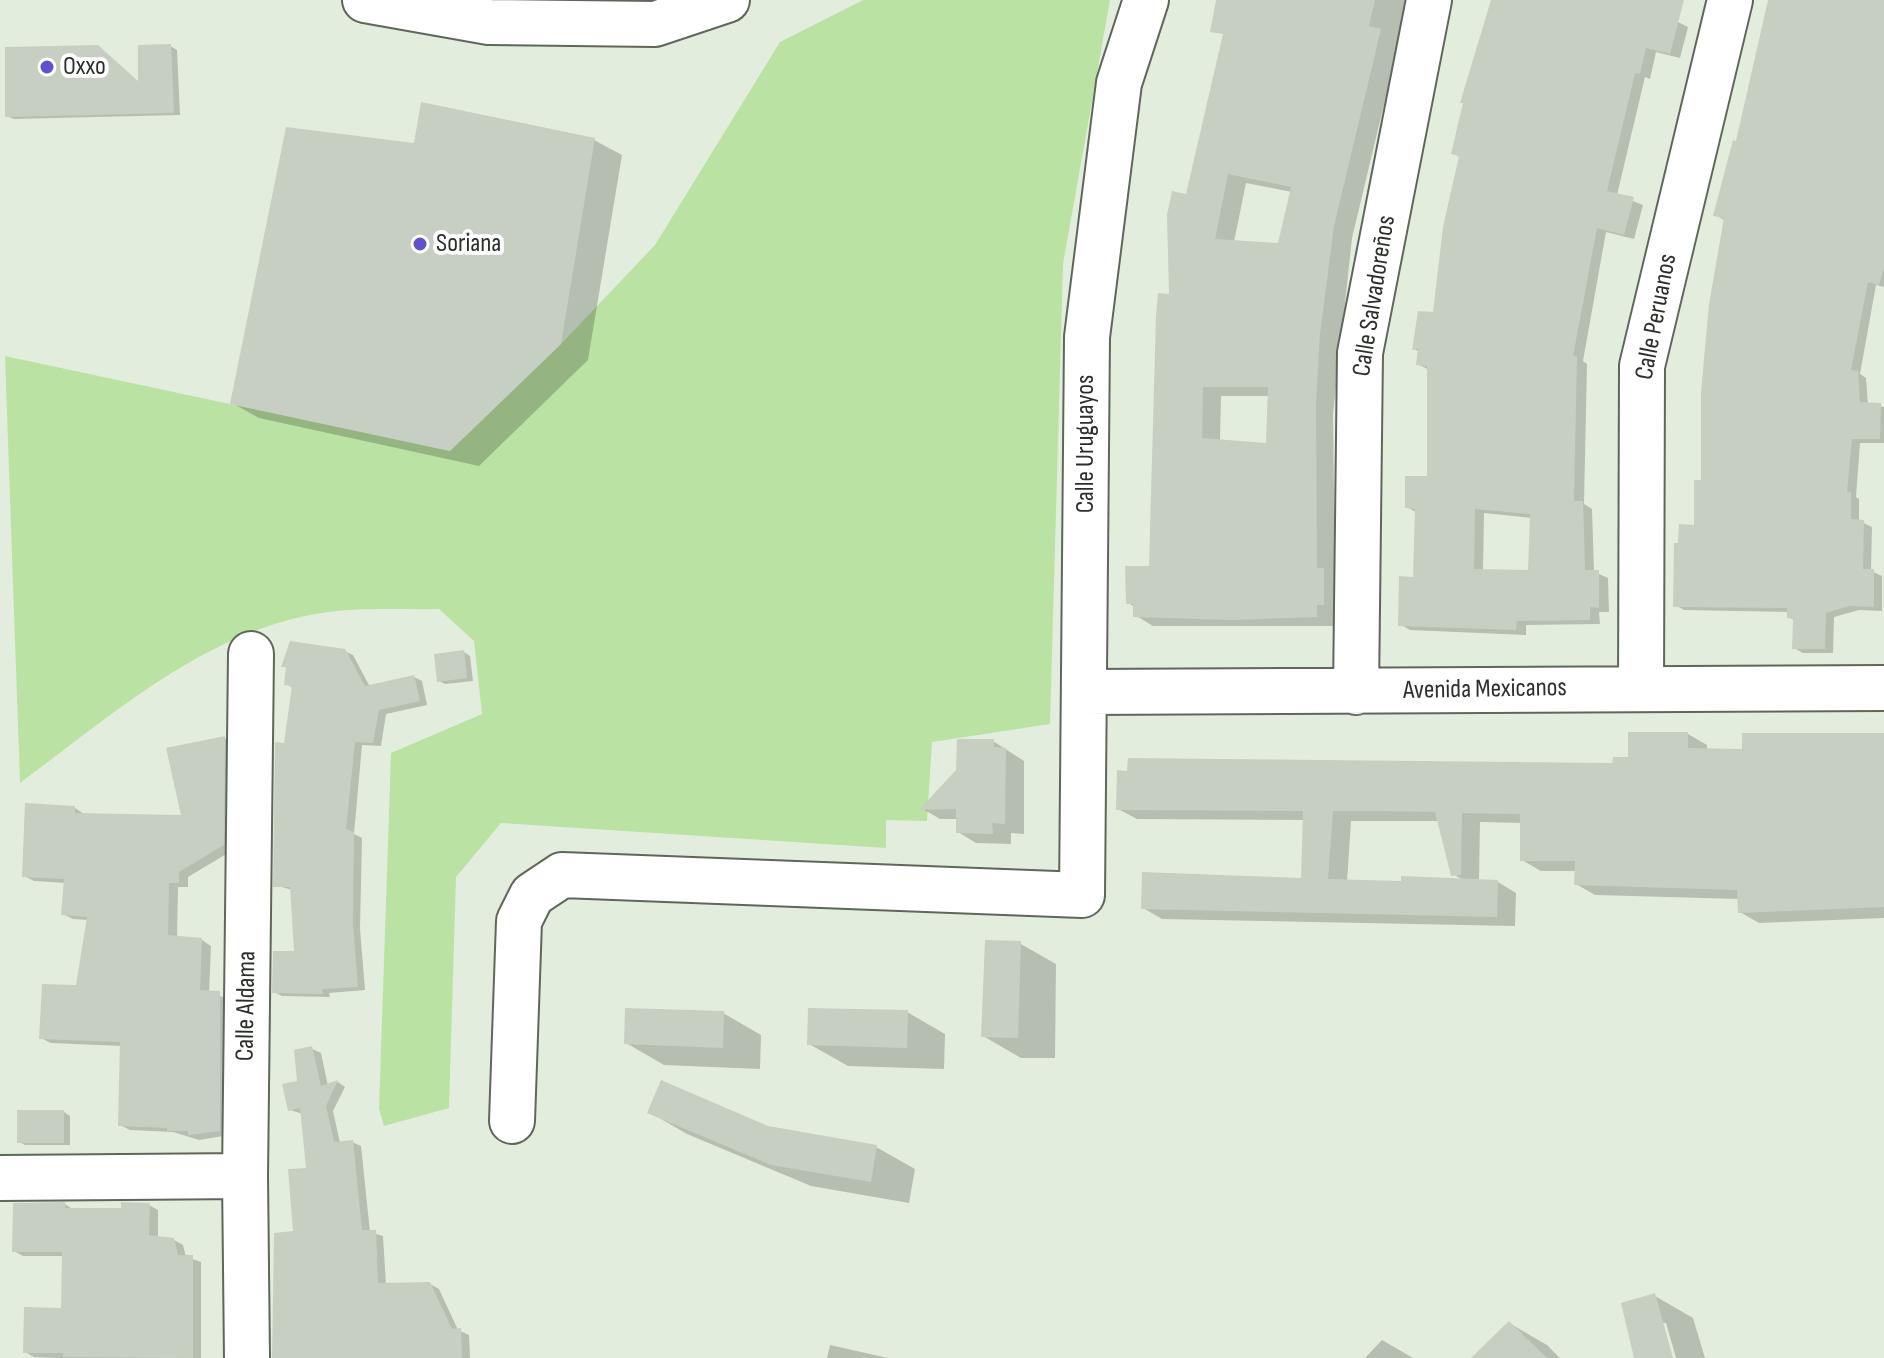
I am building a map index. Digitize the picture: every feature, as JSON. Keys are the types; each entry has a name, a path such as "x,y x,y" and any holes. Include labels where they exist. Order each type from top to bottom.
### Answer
{"street":[{"path":"365,0 655,24 727,0"},
{"name":"Calle Uruguayos","path":"512,1121 519,921 532,895 562,875 1082,895 1087,337 1119,83 1146,0"},
{"name":"Calle Salvadoreños","path":"1356,692 1360,353 1429,0"},
{"name":"Calle Peruanos","path":"1641,688 1642,366 1730,0"},
{"name":"Calle Aldama","path":"247,1358 245,1176 251,654"},
{"name":"Avenida Mexicanos","path":"1085,692 1884,688"},
{"path":"0,1178 245,1176"}],"green space":[{"path":"863,0 1110,0 1063,264 1050,724 932,742 927,821 886,820 886,848 501,823 456,877 449,1108 384,1126 379,1109 391,753 482,714 474,641 439,609 336,611 280,622 239,637 162,679 20,783 5,356 450,451 561,344 655,245 780,42"}],"building":[{"path":"1216,0 1375,0 1369,26 1381,29 1334,226 1320,334 1316,403 1317,568 1324,568 1324,605 1317,605 1317,617 1232,620 1133,617 1133,604 1126,604 1125,566 1149,566 1158,293 1169,294 1167,215 1172,191 1186,194 1223,34 1210,32","holes":["1228,174 1291,187 1278,243 1215,239","1203,387 1268,387 1266,443 1202,438"]},
{"path":"1491,0 1684,0 1670,54 1646,48 1640,74 1635,73 1607,191 1634,197 1624,235 1597,228 1573,356 1577,356 1574,501 1583,501 1585,570 1599,570 1599,608 1590,607 1590,620 1517,621 1516,630 1398,626 1399,576 1413,577 1415,509 1405,508 1405,476 1427,476 1427,366 1416,365 1418,349 1412,350 1418,311 1433,312 1443,227 1459,156 1451,154 1463,103 1460,103","holes":["1475,509 1530,514 1528,570 1474,569"]},
{"path":"1768,0 1884,0 1884,268 1879,285 1868,282 1851,370 1858,371 1860,402 1881,403 1880,439 1852,439 1847,492 1851,492 1851,519 1864,520 1863,569 1874,569 1874,607 1849,606 1826,613 1825,649 1792,649 1793,619 1787,618 1787,608 1673,607 1674,543 1678,543 1679,524 1694,525 1694,480 1701,480 1701,393 1709,304 1724,218 1713,216 1733,140 1736,141"},
{"path":"171,44 174,113 5,117 5,47 98,45 138,81 138,45"},
{"name":"Soriana","path":"421,102 595,138 561,344 450,451 230,404 286,127 414,143"},
{"path":"290,641 345,649 365,686 414,675 420,701 379,710 373,743 355,742 346,829 354,832 353,923 358,987 322,989 323,994 272,993 273,951 294,951 290,887 273,887 275,742 284,743 292,686 284,685 286,667 281,667"},
{"path":"464,650 467,678 437,682 434,654"},
{"path":"1628,732 1688,732 1688,748 1742,749 1742,733 1884,733 1884,907 1738,913 1737,890 1574,885 1575,861 1520,861 1520,814 1462,813 1461,875 1451,876 1435,812 1333,811 1328,879 1401,881 1401,876 1498,880 1497,917 1141,909 1142,872 1301,878 1303,811 1116,810 1117,770 1127,771 1128,758 1612,763 1613,757 1628,757"},
{"path":"225,736 224,845 179,872 179,883 169,883 168,935 202,938 200,990 220,991 220,1131 188,1135 188,1131 167,1131 167,1128 118,1126 120,1042 39,1039 42,984 76,985 87,917 61,915 64,879 22,877 25,803 75,806 75,813 181,815 166,748"},
{"path":"957,739 994,739 994,747 1006,748 1005,824 992,823 993,834 956,833 956,809 919,810 956,770"},
{"path":"985,940 1021,941 1018,1038 981,1037"},
{"path":"625,1008 724,1011 723,1048 624,1044"},
{"path":"808,1008 908,1010 907,1048 807,1045"},
{"path":"312,1046 321,1086 338,1080 326,1106 334,1142 353,1140 362,1230 376,1230 378,1283 430,1282 452,1329 461,1328 462,1358 272,1358 274,1233 293,1231 288,1169 306,1168 300,1108 288,1111 282,1084 297,1081 294,1050"},
{"path":"661,1080 768,1126 877,1145 871,1182 771,1165 647,1113"},
{"path":"17,1110 64,1110 64,1143 17,1143"},
{"path":"65,1202 65,1208 121,1208 121,1202 150,1203 149,1235 174,1238 178,1255 193,1255 193,1358 63,1357 63,1353 23,1353 24,1307 61,1308 62,1252 12,1252 13,1203"},
{"path":"1655,1293 1673,1358 1634,1358 1621,1303"},
{"path":"1509,1321 1547,1358 1471,1358"}],"place":[{"name":"Oxxo","path":"47,67"},
{"name":"Soriana","path":"420,244"}]}
